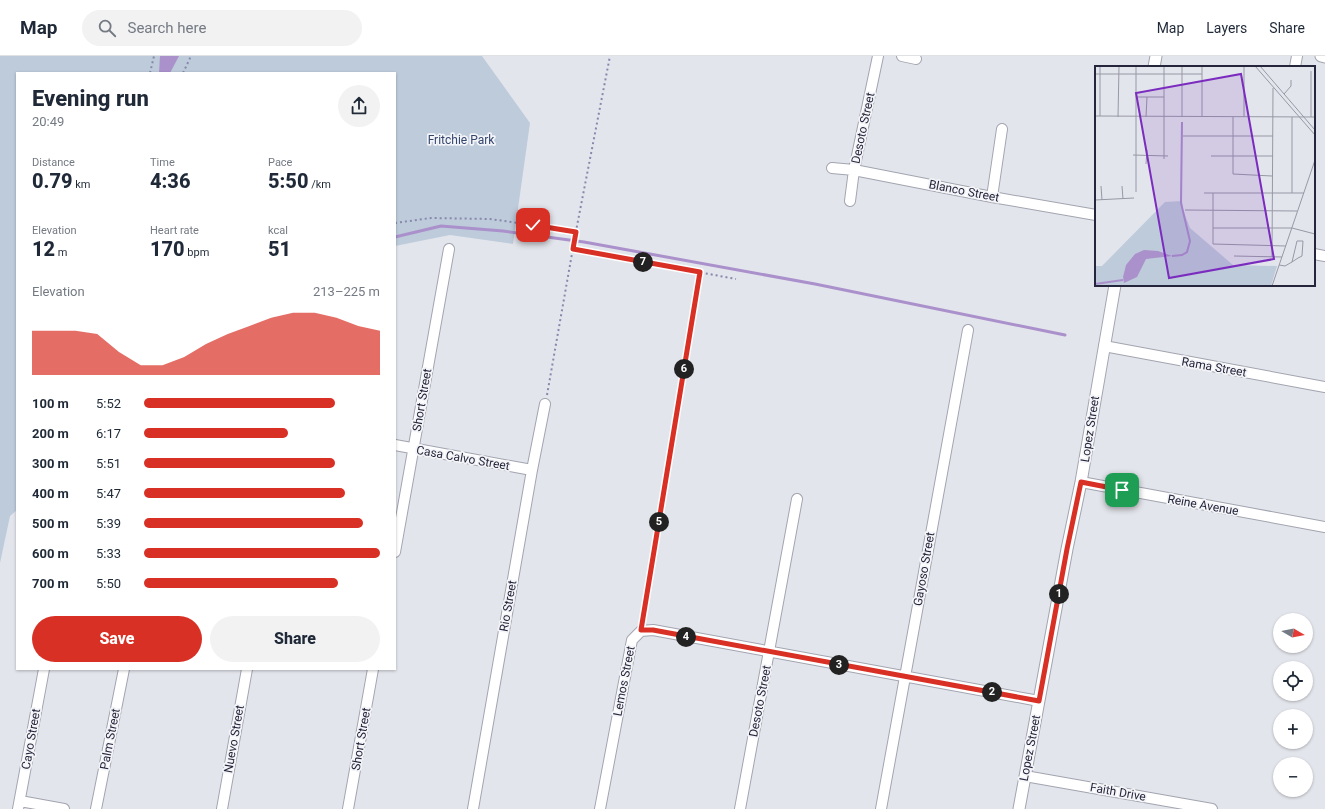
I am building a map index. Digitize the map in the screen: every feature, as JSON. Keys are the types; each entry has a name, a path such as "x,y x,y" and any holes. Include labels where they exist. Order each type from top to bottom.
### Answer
{"street":[{"name":"Desoto Street","path":"850,201 854,170 878,56"},
{"path":"902,56 916,59"},
{"path":"1154,66 1156,56"},
{"path":"1295,66 1297,56"},
{"path":"1321,56 1325,57"},
{"path":"992,197 1002,129"},
{"name":"Blanco Street","path":"832,168 854,170 992,197 1095,215"},
{"name":"Short Street","path":"396,547 449,249"},
{"path":"1315,254 1325,256"},
{"name":"Lopez Street","path":"1018,809 1081,482 1114,286"},
{"name":"Gayoso Street","path":"881,809 968,330"},
{"name":"Rama Street","path":"1104,346 1325,387"},
{"name":"Rio Street","path":"473,809 532,470 545,404"},
{"name":"Casa Calvo Street","path":"396,445 532,470"},
{"name":"Reine Avenue","path":"1081,482 1325,527"},
{"name":"Desoto Street","path":"740,809 797,499"},
{"path":"641,630 653,630 1039,701"},
{"name":"Lemos Street","path":"600,809 632,640 641,630"},
{"name":"Cayo Street","path":"19,805 44,670"},
{"name":"Palm Street","path":"96,809 124,670"},
{"name":"Nuevo Street","path":"222,809 246,670"},
{"name":"Short Street","path":"348,809 374,670"},
{"name":"Faith Drive","path":"1025,776 1212,809"},
{"path":"19,805 64,809"}],"path":[{"path":"150,72 154,56"},
{"path":"183,72 191,56"},
{"path":"545,404 610,56"},
{"path":"396,223 431,218 490,219 576,232"},
{"path":"573,249 736,279"},
{"name":"Lemos Street","path":"641,630 700,272"}],"green space":[{"name":"Fritchie Park","path":"0,56 482,56 530,123 513,244 450,235 396,246 396,72 16,72 16,511 10,516 0,563"}],"shaded area":[{"path":"160,56 179,56 171,72 159,72"}],"waterway":[{"path":"396,237 441,226 503,231 584,242 815,284 1065,335"}],"route":[{"path":"533,225 576,232 573,249 700,272 641,630 653,630 1039,701 1081,482 1122,490"}]}
